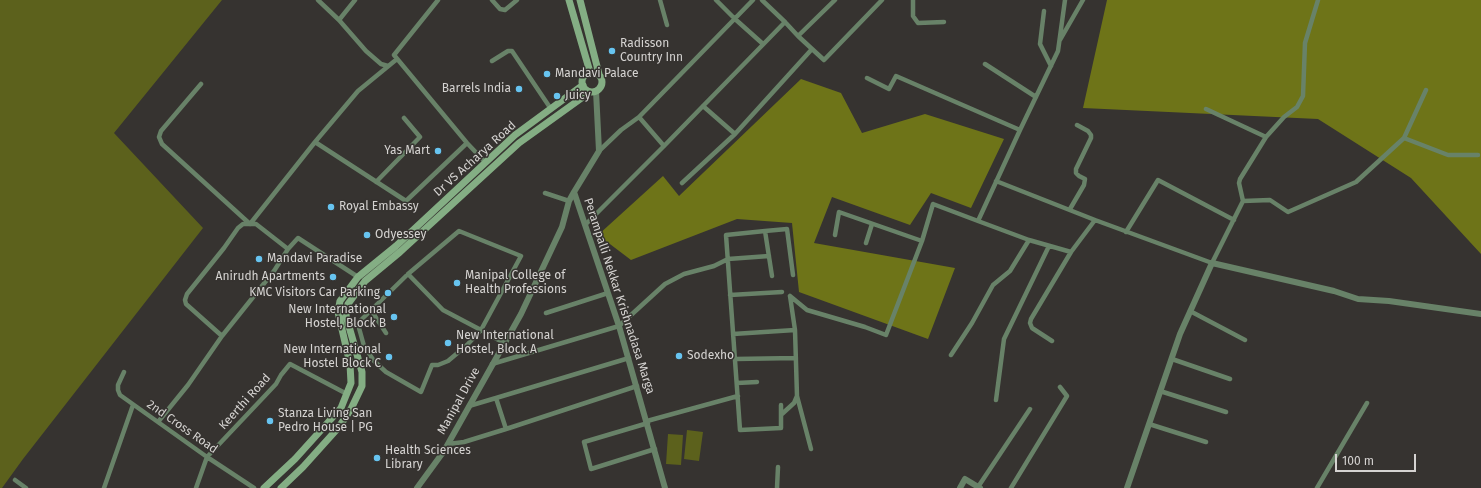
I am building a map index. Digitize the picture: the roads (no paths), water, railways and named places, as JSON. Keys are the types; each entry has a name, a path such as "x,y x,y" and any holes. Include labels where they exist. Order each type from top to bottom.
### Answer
{"main road":[{"path":"569,0 590,72"},
{"path":"580,0 599,74 602,80 602,84 599,89 593,91 584,88 582,78 584,75 590,72 599,74"},
{"name":"Dr VS Acharya Road","path":"281,488 303,467 339,427 351,409 362,386 362,372 346,316 348,304 365,281 485,162 515,136 583,85"},
{"name":"Dr VS Acharya Road","path":"264,488 295,459 342,408 351,383 350,364 338,312 340,301 358,277 398,249 519,143 593,91"},
{"path":"295,459 303,467"}],"street":[{"path":"318,0 339,20 366,51 381,64 388,66"},
{"path":"339,20 355,0"},
{"path":"438,0 394,55 485,162"},
{"path":"492,0 500,9 505,10 517,0"},
{"path":"660,0 667,25"},
{"path":"716,0 763,44"},
{"path":"599,151 621,130 639,117 753,0"},
{"path":"762,0 824,60 882,0"},
{"path":"798,36 835,0"},
{"path":"914,0 913,16 918,23 944,22"},
{"path":"978,221 1058,52 1064,0"},
{"path":"1059,43 1083,0"},
{"path":"1127,488 1160,391 1190,311 1243,201 1239,183 1240,179 1266,138 1284,117 1297,107 1303,96 1305,43 1318,0"},
{"path":"1044,11 1040,44 1051,66"},
{"path":"585,226 785,22"},
{"path":"682,183 736,134 812,49"},
{"path":"492,61 508,51 512,51 551,109"},
{"path":"250,224 315,142 358,91 397,59"},
{"path":"985,64 1036,97"},
{"path":"868,78 889,89 896,76 1020,130"},
{"path":"201,84 161,131 159,138 162,144 250,224"},
{"path":"1243,201 1270,200 1288,212 1356,182 1404,138 1426,90"},
{"path":"593,91 599,151"},
{"path":"593,91 598,116"},
{"path":"703,106 736,134"},
{"path":"1206,109 1266,138"},
{"path":"639,117 664,146"},
{"path":"376,182 420,137 404,118"},
{"path":"1070,209 1084,185 1085,179 1079,176 1076,170 1091,138 1091,135 1088,132 1077,125"},
{"path":"1404,138 1448,155 1478,155"},
{"path":"315,142 406,201 467,142"},
{"name":"Perampalli Nekkar Krishnadasa Marga","path":"599,151 574,192 629,358 665,488"},
{"path":"1126,232 1158,180 1234,220"},
{"path":"996,181 1126,232 1212,263 1334,291 1358,299 1389,301 1481,314"},
{"name":"Manipal Drive","path":"417,488 448,444 521,314 562,227 569,201 574,192"},
{"path":"545,193 569,201"},
{"path":"811,449 797,396 795,330 790,296 806,310 859,325 886,335 922,241 934,204 1029,240 1071,252"},
{"path":"835,235 839,212 922,241"},
{"path":"1052,341 1032,328 1030,323 1071,252 1095,220"},
{"path":"222,336 186,304 185,297 238,228 243,224 256,224 288,250"},
{"path":"866,243 872,224"},
{"path":"781,405 781,428 740,430 726,234 787,229 793,275"},
{"path":"459,231 521,256 481,330 467,345 448,361 438,365 432,365 421,392 386,372 374,360 364,346 359,328 360,321 408,274 459,231"},
{"path":"765,231 772,276"},
{"path":"158,422 188,385 222,336 274,271 298,238 358,277"},
{"path":"951,355 972,323 993,285 1010,271 1029,240"},
{"path":"996,400 1004,339 1049,246"},
{"path":"492,364 619,326 665,284 684,274 714,266 728,259 769,256"},
{"path":"408,274 443,310 504,343"},
{"path":"730,295 782,292"},
{"path":"546,313 608,293"},
{"path":"371,310 386,333"},
{"path":"1190,311 1245,340"},
{"path":"733,334 795,330"},
{"path":"469,406 629,358"},
{"path":"735,359 796,358"},
{"path":"1172,359 1230,380"},
{"name":"Keerthi Road","path":"196,488 207,457 276,384 290,364 347,394"},
{"name":"2nd Cross Road","path":"124,372 118,385 120,395 207,457 254,488"},
{"path":"737,383 757,382"},
{"path":"448,444 464,442 637,386"},
{"path":"1011,488 1067,396 1060,387"},
{"path":"1160,391 1226,412"},
{"path":"655,449 591,469 584,442 738,396"},
{"path":"782,414 794,403 797,396"},
{"path":"496,398 506,429"},
{"path":"1317,488 1367,403"},
{"path":"104,488 133,405"},
{"path":"960,488 965,479 979,487 1030,409"},
{"path":"1149,424 1206,442"},
{"path":"777,488 778,467"},
{"path":"15,480 26,488"}],"place":[{"name":"Radisson Country Inn","path":"612,51"},
{"name":"Mandavi Palace","path":"547,74"},
{"name":"Barrels India","path":"519,89"},
{"name":"Juicy","path":"557,96"},
{"name":"Yas Mart","path":"438,151"},
{"name":"Royal Embassy","path":"331,207"},
{"name":"Odyessey","path":"367,235"},
{"name":"Mandavi Paradise","path":"259,259"},
{"name":"Anirudh Apartments","path":"333,277"},
{"name":"Manipal College of Health Professions","path":"457,283"},
{"name":"KMC Visitors Car Parking","path":"388,293"},
{"name":"New International Hostel, Block B","path":"394,317"},
{"name":"New International Hostel, Block A","path":"448,343"},
{"name":"Sodexho","path":"679,356"},
{"name":"New International Hostel Block C","path":"389,357"},
{"name":"Stanza Living San Pedro House | PG","path":"270,421"},
{"name":"Health Sciences Library","path":"377,458"}]}
